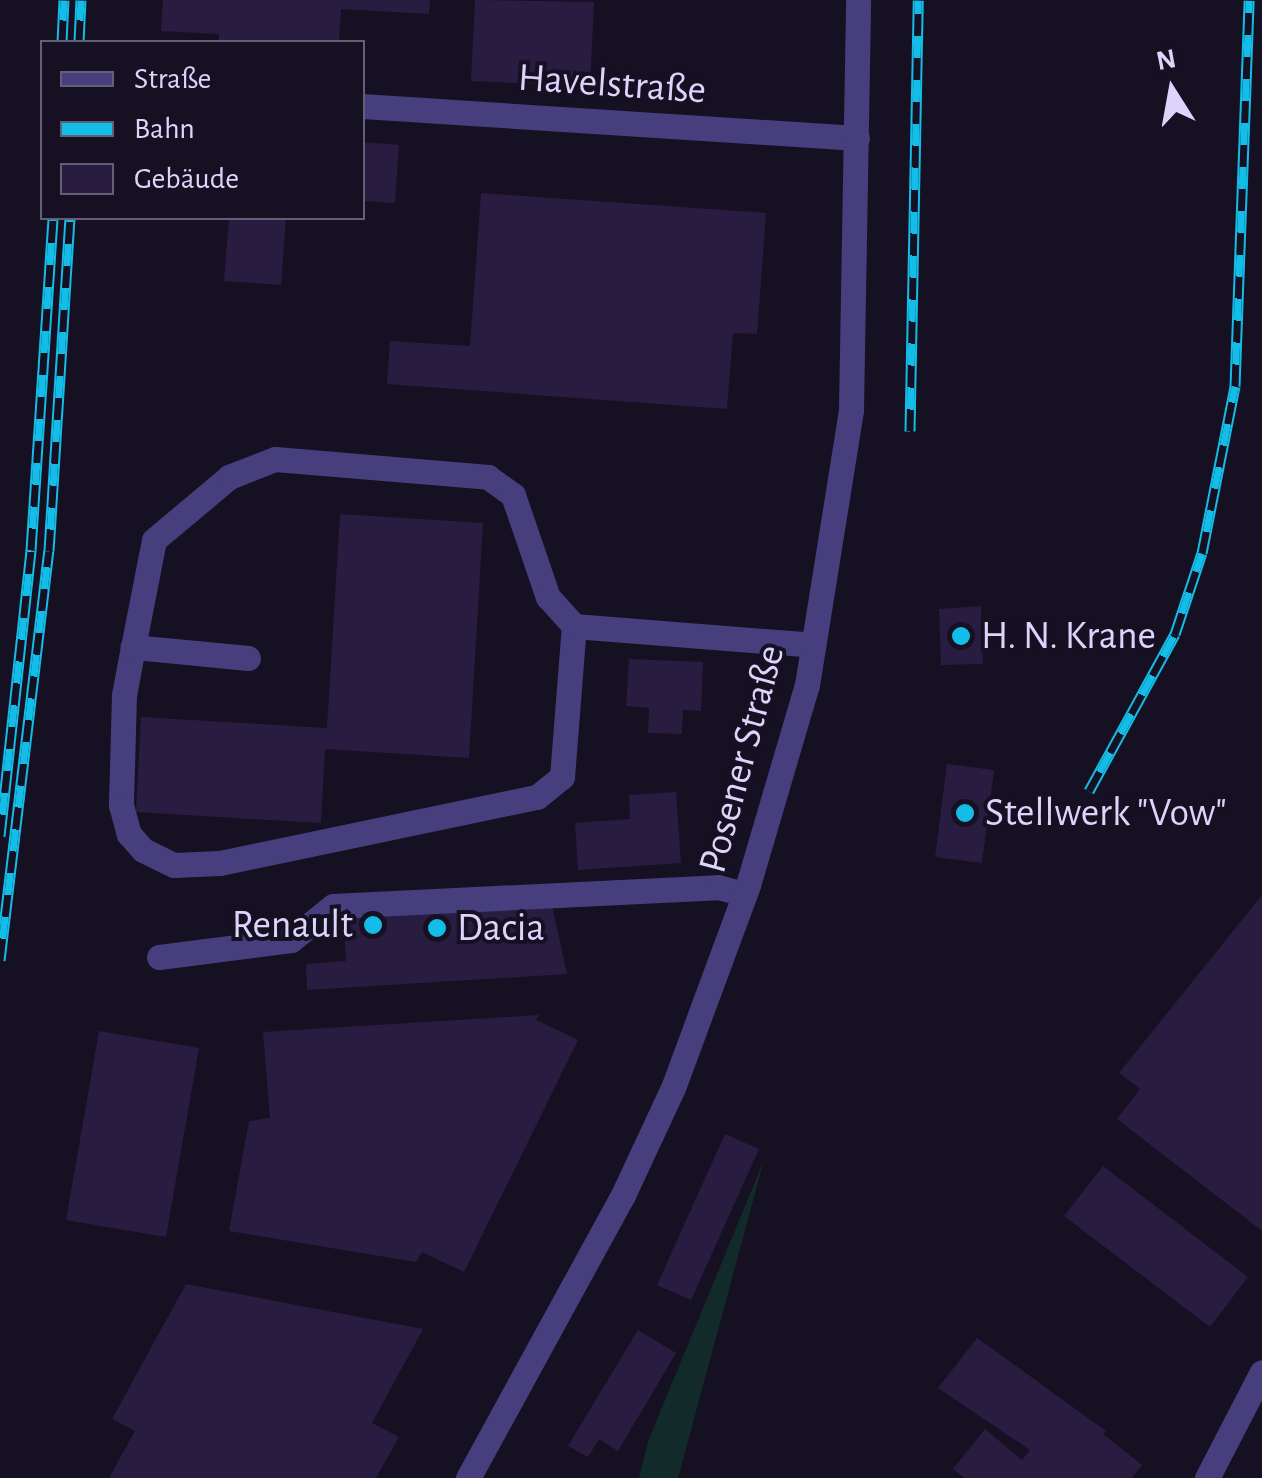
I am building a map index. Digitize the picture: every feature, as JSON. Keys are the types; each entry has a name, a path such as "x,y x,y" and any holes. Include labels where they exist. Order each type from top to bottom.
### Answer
{"street":[{"name":"Posener Straße","path":"468,1478 623,1195 673,1088 744,894 813,645 851,409 858,0"},
{"name":"Havelstraße","path":"365,106 857,138"},
{"path":"574,626 562,777 537,797 189,864 143,850 129,834 121,806 124,694 154,540 229,477 275,460 488,477 513,496 548,597 574,626 813,645"},
{"path":"133,647 248,658"},
{"path":"159,957 290,940 332,906 718,887 744,894"},
{"path":"1207,1478 1262,1372"}],"green space":[{"path":"764,1160 678,1478 639,1478 649,1439"}],"building":[{"path":"163,0 430,0 429,14 341,9 339,40 219,40 219,34 161,31"},
{"path":"475,0 594,2 590,86 471,81"},
{"path":"365,142 399,145 395,203 365,201"},
{"path":"481,193 766,213 757,334 733,333 727,409 387,384 390,341 470,346"},
{"path":"229,220 286,220 281,285 224,281"},
{"path":"340,514 483,523 469,758 325,749 321,823 136,812 141,717 327,728"},
{"name":"H. N. Krane","path":"981,606 983,664 941,665 939,609"},
{"path":"629,659 703,662 701,711 683,710 682,734 648,733 649,708 626,706"},
{"name":"Stellwerk \"Vow\"","path":"947,764 994,770 982,863 935,857"},
{"path":"676,792 681,863 578,870 575,823 630,819 629,795"},
{"path":"1262,895 1262,1231 1117,1119 1140,1089 1119,1073"},
{"path":"551,901 567,974 307,990 306,964 346,961 343,914"},
{"path":"539,1015 536,1020 578,1040 464,1272 422,1252 416,1262 229,1231 249,1121 270,1118 263,1032"},
{"path":"99,1031 199,1048 166,1237 66,1220"},
{"path":"725,1134 759,1149 691,1300 657,1285"},
{"path":"1103,1166 1248,1277 1210,1327 1064,1216"},
{"path":"186,1284 423,1329 372,1423 399,1437 376,1478 109,1478 135,1431 112,1419"},
{"path":"638,1330 676,1353 618,1451 599,1439 588,1457 568,1446"},
{"path":"977,1338 1106,1431 1103,1434 1142,1465 1132,1478 965,1478 953,1469 985,1429 1022,1460 1030,1450 938,1388"}],"railway":[{"path":"62,40 64,0"},
{"path":"79,40 81,0"},
{"path":"910,431 918,0"},
{"path":"1089,791 1175,634 1202,553 1235,386 1249,0"},
{"path":"0,836 31,550 53,220"},
{"path":"0,960 49,551 70,220"}],"place":[{"name":"H. N. Krane","path":"961,636"},
{"name":"Stellwerk \"Vow\"","path":"965,813"},
{"name":"Renault","path":"373,925"},
{"name":"Dacia","path":"437,928"}]}
